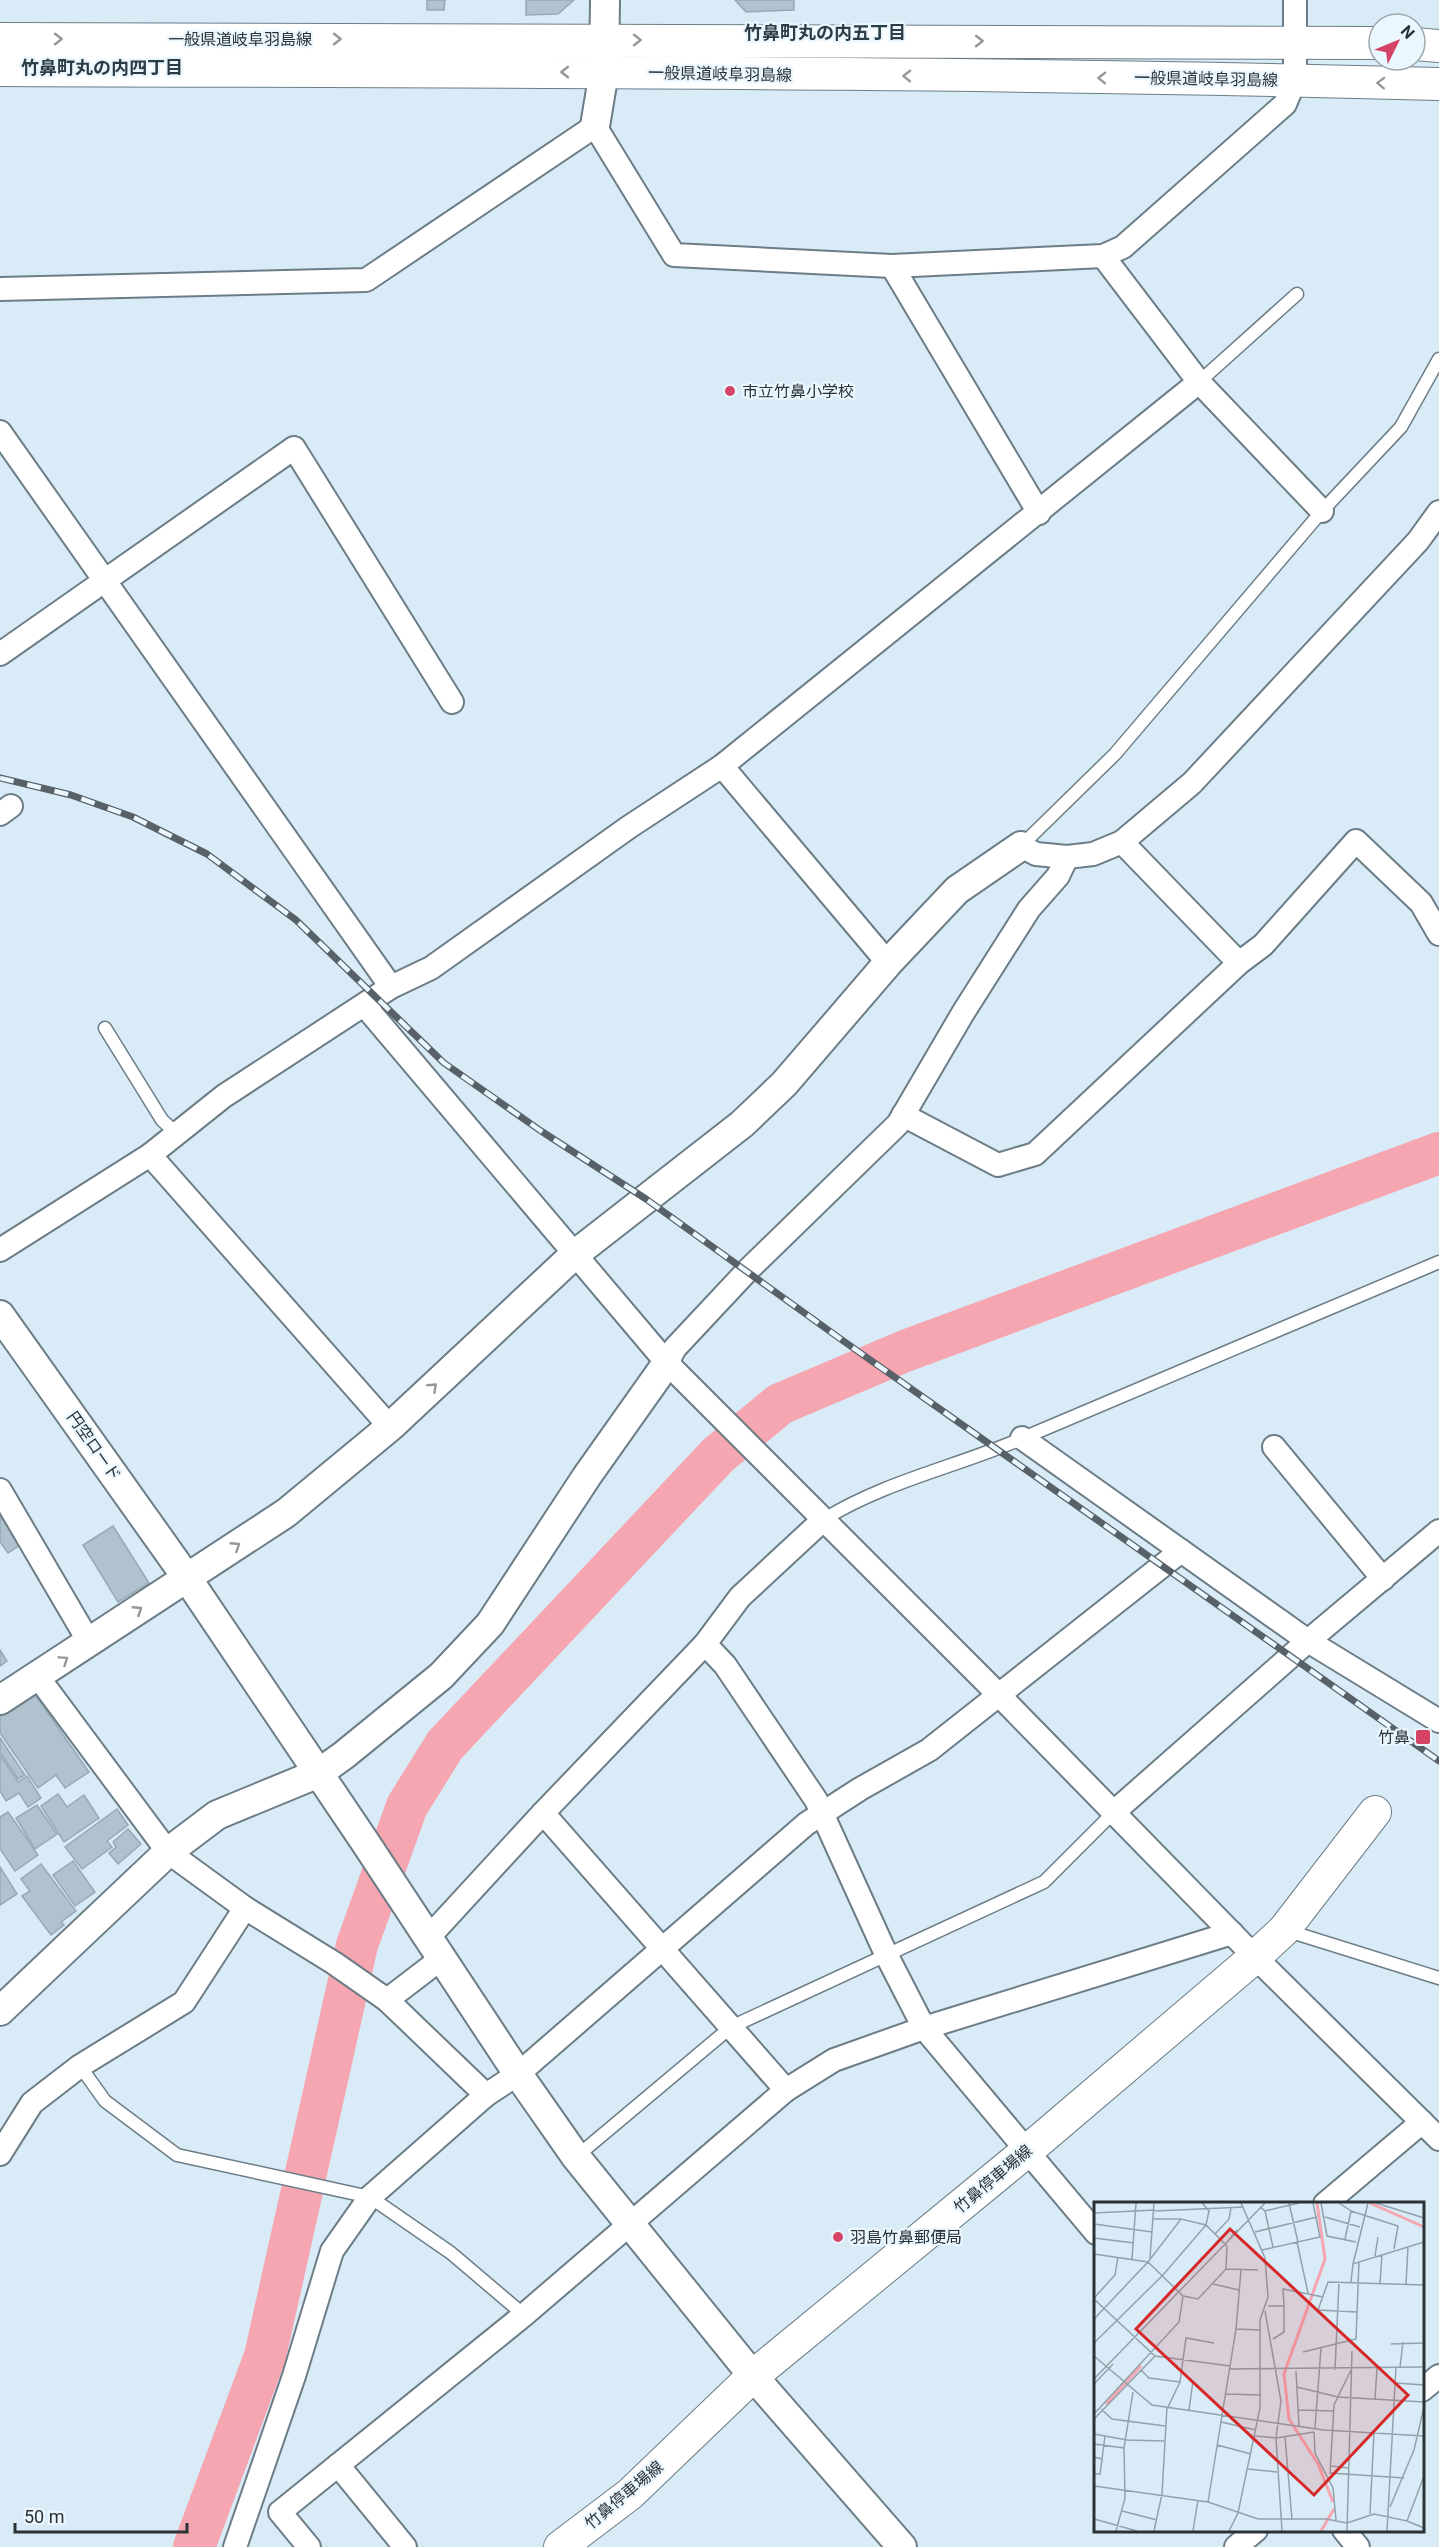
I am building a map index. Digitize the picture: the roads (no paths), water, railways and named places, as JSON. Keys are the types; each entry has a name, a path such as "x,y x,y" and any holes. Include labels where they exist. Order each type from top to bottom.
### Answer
{"main road":[{"name":"一般県道岐阜羽島線","path":"0,39 1367,43"},
{"name":"一般県道岐阜羽島線","path":"0,70 604,72 1295,80 1439,84"},
{"name":"竹鼻停車場線","path":"560,2547 630,2494 753,2376 1027,2151 1255,1957 1284,1930 1375,1812"}],"street":[{"path":"605,0 604,72 595,126 674,255 892,267 1103,256 1123,247 1285,104 1295,80 1295,0"},
{"path":"0,289 366,280 595,126"},
{"path":"1103,256 1199,382 1322,511"},
{"path":"892,267 1039,513"},
{"path":"0,1250 150,1155 178,1135 224,1096 391,987 431,968 629,826 722,766 1199,382"},
{"path":"0,432 391,987"},
{"path":"0,654 294,448 452,702"},
{"path":"0,1700 286,1513 390,1427 574,1255 742,1124 759,1108 784,1084 888,963 957,890 1021,846 1036,854 1067,857 1093,854 1122,842 1192,783 1418,541 1439,512"},
{"path":"722,766 888,963"},
{"path":"903,1115 998,1165 1035,1154 1239,963 1263,945 1356,841 1421,903 1439,934"},
{"path":"1122,842 1239,963"},
{"path":"0,2011 168,1852 217,1815 319,1773 441,1676 490,1624 587,1476 667,1363 675,1348 748,1270 898,1124 963,1013 1029,909 1058,876 1067,857"},
{"path":"365,1006 667,1363 999,1695 1255,1957 1439,2139"},
{"path":"150,1155 390,1427"},
{"name":"円空ロード","path":"0,1315 187,1578 518,2074 576,2157 753,2376 902,2547"},
{"path":"1022,1438 1308,1641 1439,1721"},
{"path":"1274,1447 1383,1579"},
{"path":"0,1490 89,1642"},
{"path":"387,2000 435,1948 543,1813 705,1644 740,1597 823,1520"},
{"path":"1114,1812 1308,1641 1439,1531"},
{"path":"238,2539 332,2251 370,2197 486,2095 518,2074 820,1813 929,1750 1181,1551"},
{"path":"705,1644 726,1665 816,1800 886,1954 924,2028 1094,2232"},
{"path":"38,1677 168,1852 245,1908 334,1963 387,2000 486,2095"},
{"path":"543,1813 786,2090"},
{"path":"0,2154 32,2103 80,2066 184,2002 245,1908"},
{"path":"238,2539 280,2512 524,2315 786,2090 834,2060 924,2028 1232,1933"},
{"path":"1327,2202 1422,2122"},
{"path":"1424,2388 1439,2376"},
{"path":"338,2465 405,2547"},
{"path":"280,2512 309,2547"},
{"path":"1236,2547 1254,2532"},
{"path":"1346,2532 1358,2547"}],"lane":[{"path":"1199,382 1297,294"},
{"path":"1021,846 1115,753 1322,511 1401,427 1439,359"},
{"path":"105,1028 162,1120 178,1135"},
{"path":"823,1520 852,1502 1022,1438 1439,1262"},
{"path":"576,2157 731,2027 1044,1882 1114,1812"},
{"path":"1284,1930 1439,1978"},
{"path":"80,2066 105,2101 177,2155 370,2197 451,2253 524,2315"}],"waterway":[{"path":"194,2547 265,2356 357,1945 407,1806 445,1745 718,1455 780,1404 905,1351 1439,1153"}],"railway":[{"path":"0,778 71,795 133,817 207,854 296,920 444,1063 541,1131 646,1199 1439,1761"}],"place":[{"name":"市立竹鼻小学校","path":"730,391"},
{"name":"竹鼻","path":"1423,1737"},
{"name":"羽島竹鼻郵便局","path":"838,2237"}],"district":[{"name":"竹鼻町丸の内五丁目","path":"825,32"},
{"name":"竹鼻町丸の内四丁目","path":"102,67"}]}
